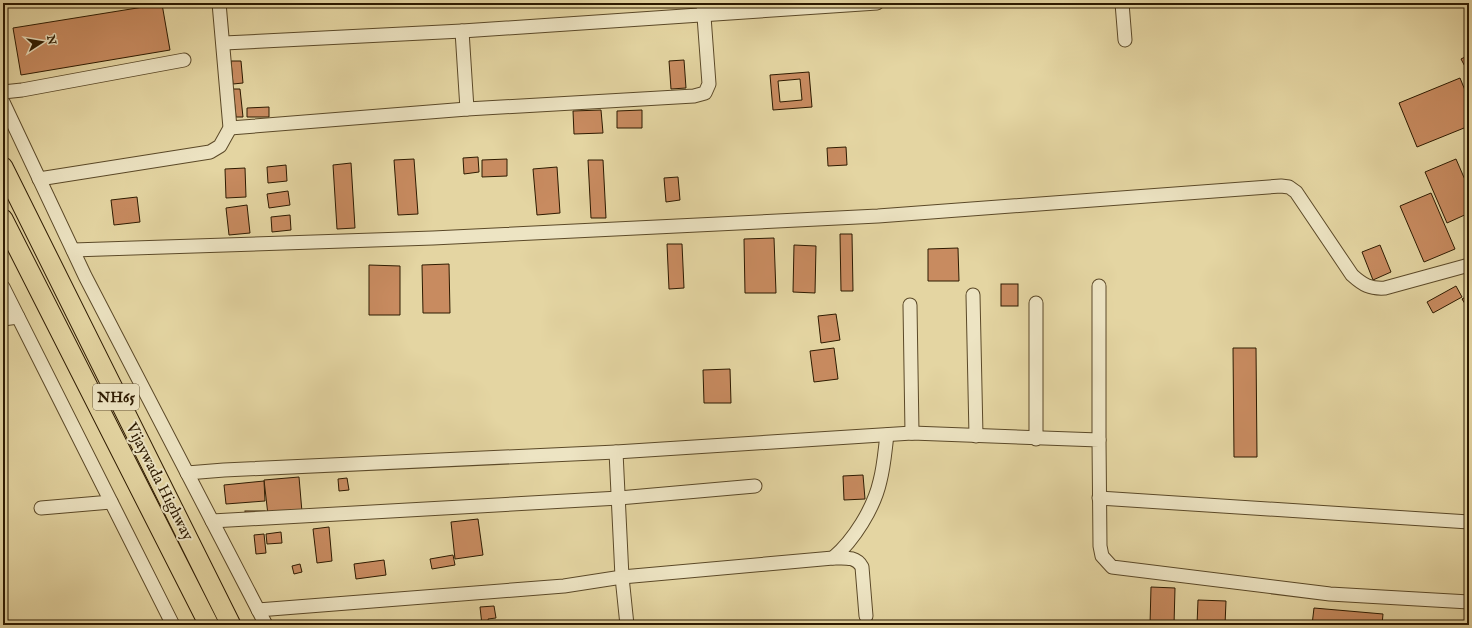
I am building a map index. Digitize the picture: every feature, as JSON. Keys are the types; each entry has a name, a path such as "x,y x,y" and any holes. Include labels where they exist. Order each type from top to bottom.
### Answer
{"highway":[{"name":"Vijaywada Highway","path":"3,167 231,625"},
{"name":"Vijaywada Highway","path":"3,219 209,625"}],"street":[{"path":"39,179 210,152 220,146 230,128 224,43 219,3"},
{"path":"224,43 462,31 704,9 877,3"},
{"path":"1122,3 1125,40"},
{"path":"230,128 467,109 694,96 708,90 709,84 704,9"},
{"path":"462,31 467,109"},
{"path":"3,92 22,90 184,60"},
{"path":"3,102 73,250 266,625"},
{"path":"73,250 433,238 878,216 1281,186 1289,187 1299,197 1352,275 1362,284 1374,289 1385,288 1469,265"},
{"path":"1099,286 1100,546 1105,562 1118,569 1330,594 1469,602"},
{"path":"3,287 173,625"},
{"path":"973,294 976,436"},
{"path":"1036,303 1036,439"},
{"path":"910,305 912,433"},
{"path":"3,319 18,317"},
{"path":"187,473 240,469 616,452 912,433 1036,439 1099,440"},
{"path":"833,558 850,540 869,510 880,482 887,435"},
{"path":"616,452 622,577 627,625"},
{"path":"212,521 619,498 755,486"},
{"path":"1099,498 1469,522"},
{"path":"41,508 111,502"},
{"path":"258,610 564,586 622,577 833,558 853,558 859,562 862,567 866,616"}],"building":[{"path":"162,4 170,50 21,75 13,28"},
{"path":"1469,55 1469,74 1461,59"},
{"path":"684,60 686,88 671,89 669,61"},
{"path":"231,61 241,61 243,83 233,84"},
{"path":"809,72 812,107 773,110 770,75","holes":["800,79 802,100 780,102 778,81"]},
{"path":"1460,78 1469,100 1469,126 1417,147 1399,103"},
{"path":"233,89 240,89 243,117 236,117"},
{"path":"269,107 269,117 247,117 247,108"},
{"path":"601,110 603,133 574,134 573,111"},
{"path":"642,110 642,128 617,128 617,111"},
{"path":"846,147 847,165 828,166 827,148"},
{"path":"478,157 479,172 464,174 463,158"},
{"path":"414,159 418,214 398,215 394,160"},
{"path":"507,159 507,176 482,177 482,160"},
{"path":"1456,159 1469,189 1469,213 1447,223 1425,172"},
{"path":"588,160 603,160 606,218 591,218"},
{"path":"351,163 355,228 337,229 333,165"},
{"path":"286,165 287,181 268,183 267,167"},
{"path":"557,167 560,213 537,215 533,169"},
{"path":"245,168 246,197 226,198 225,169"},
{"path":"678,177 680,200 666,202 664,178"},
{"path":"288,191 290,205 269,208 267,194"},
{"path":"1431,193 1455,249 1424,262 1400,206"},
{"path":"137,197 140,222 114,225 111,200"},
{"path":"247,205 250,233 229,235 226,208"},
{"path":"290,215 291,230 272,232 271,217"},
{"path":"840,234 852,234 853,291 841,291"},
{"path":"774,238 776,293 745,293 744,239"},
{"path":"667,244 682,244 684,288 669,289"},
{"path":"794,245 816,246 815,293 793,292"},
{"path":"1380,245 1391,272 1373,280 1362,252"},
{"path":"958,248 959,281 928,281 928,249"},
{"path":"449,264 450,313 423,313 422,265"},
{"path":"369,265 400,266 400,315 369,315"},
{"path":"1001,284 1018,284 1018,306 1001,306"},
{"path":"1456,286 1462,297 1433,313 1427,302"},
{"path":"1469,295 1469,310 1462,299"},
{"path":"836,314 840,340 821,343 818,316"},
{"path":"834,348 838,379 814,382 810,351"},
{"path":"1233,348 1256,348 1257,457 1234,457"},
{"path":"730,369 731,403 704,403 703,370"},
{"path":"863,475 865,499 844,500 843,476"},
{"path":"299,477 302,512 268,515 264,480"},
{"path":"347,478 349,490 339,491 338,479"},
{"path":"264,481 265,501 226,504 224,485"},
{"path":"245,511 265,511 265,516 245,516"},
{"path":"478,519 483,555 455,559 451,522"},
{"path":"329,527 332,561 317,563 313,529"},
{"path":"281,532 282,543 267,544 266,534"},
{"path":"264,534 266,553 256,554 254,535"},
{"path":"453,555 455,565 432,569 430,559"},
{"path":"384,560 386,575 356,579 354,564"},
{"path":"300,564 302,572 294,574 292,566"},
{"path":"1151,587 1175,588 1174,625 1150,625"},
{"path":"1198,600 1226,601 1225,625 1197,625"},
{"path":"494,606 496,618 488,619 489,625 482,625 480,607"},
{"path":"1314,608 1383,614 1382,625 1312,625"}]}
